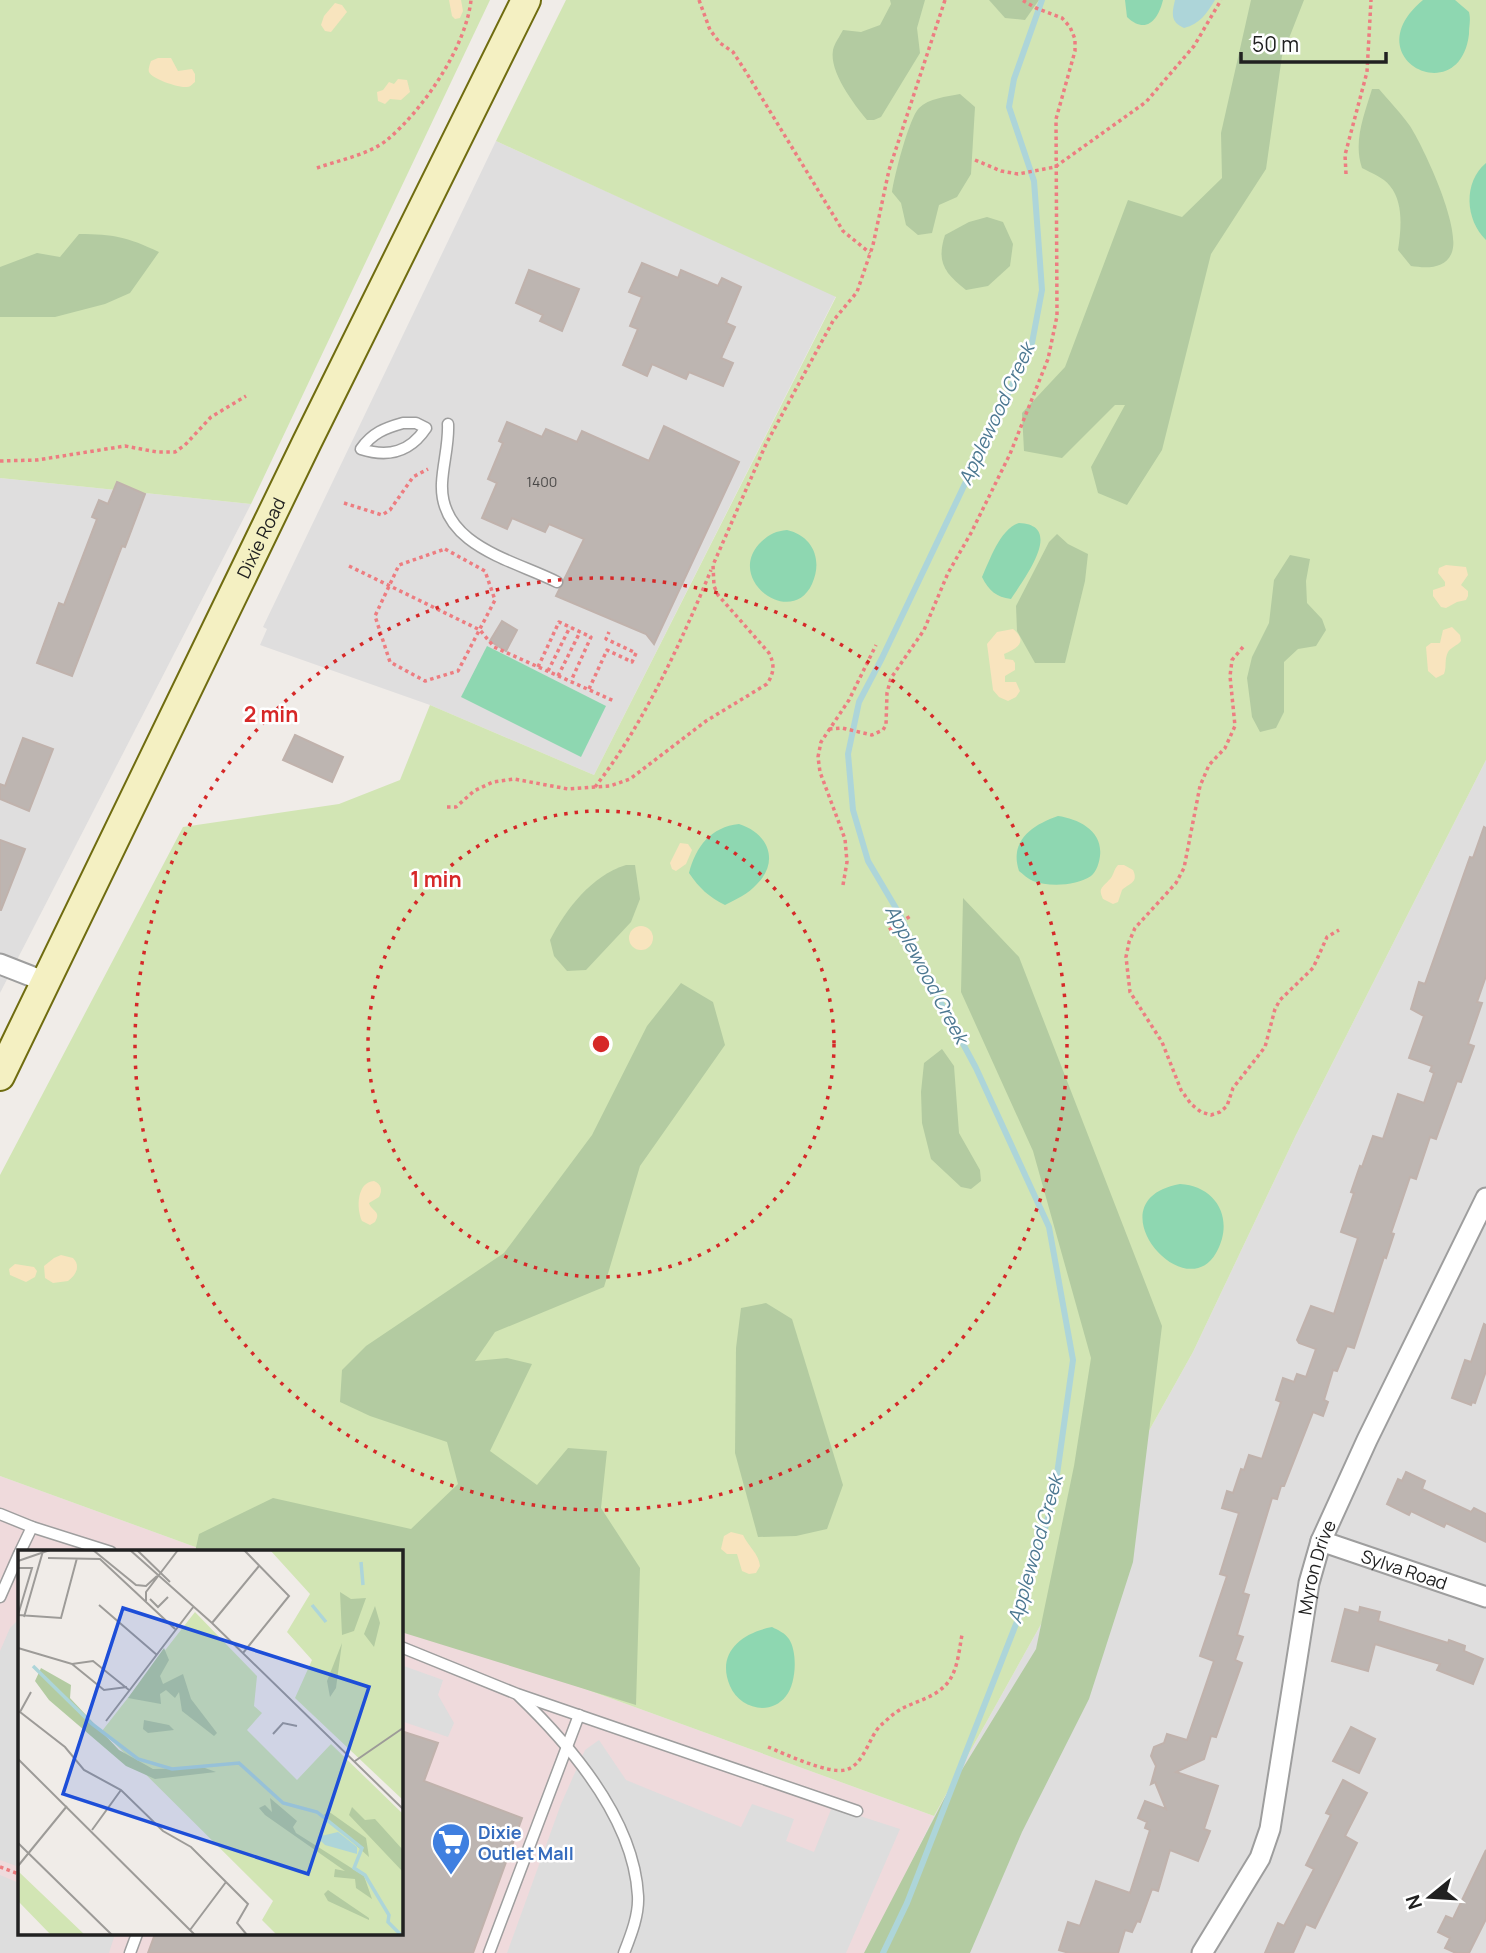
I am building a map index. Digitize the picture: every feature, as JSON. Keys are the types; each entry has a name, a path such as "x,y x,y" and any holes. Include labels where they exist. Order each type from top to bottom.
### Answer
{"main road":[{"name":"Dixie Road","path":"0,1076 301,454 526,0"}],"street":[{"path":"0,964 46,982"},
{"name":"Myron Drive","path":"1202,1953 1261,1858 1270,1829 1309,1583 1321,1541 1367,1440 1486,1198"},
{"name":"Sylva Road","path":"1321,1541 1486,1597"}],"lane":[{"path":"416,423 426,428 418,439 394,452 378,454 362,449 368,439 387,427 416,423"},
{"path":"448,424 442,484 444,508 457,529 490,554 557,582"},
{"path":"0,1514 105,1550"},
{"path":"21,1550 32,1527"},
{"path":"0,1597 18,1557"},
{"path":"402,1647 517,1694 857,1811"},
{"path":"517,1694 567,1746 615,1817 634,1867 639,1898 633,1928 624,1953"},
{"path":"489,1953 579,1715"},
{"path":"130,1953 136,1936"}],"path":[{"path":"317,168 386,141 407,119 447,67 470,12 471,0"},
{"path":"699,0 710,30 720,43 733,52 843,231 870,253"},
{"path":"595,787 618,757 679,642 766,444 833,321 857,292 870,253 889,170 945,0"},
{"path":"829,729 842,728 872,735 883,730 886,725 887,693 891,678 924,630 948,573 1010,454 1048,359 1057,316 1056,119 1075,51 1070,27 1062,18 1022,0"},
{"path":"975,160 1001,171 1018,174 1055,167 1146,102 1194,46 1221,0"},
{"path":"1346,174 1345,155 1367,72 1371,0"},
{"path":"0,461 37,460 125,446 157,452 175,452 211,417 246,396"},
{"path":"344,503 382,515 390,510 413,477 446,460"},
{"path":"445,549 485,571 495,600 458,671 425,681 390,662 375,616 389,586 400,565 445,549"},
{"path":"447,807 456,807 474,791 493,782 514,779 568,789 610,786 630,779 706,721 767,684 771,677 773,661 718,595 714,586 713,565"},
{"path":"349,566 480,630 494,647 614,701"},
{"path":"538,667 559,622 591,637 571,681"},
{"path":"548,671 570,627"},
{"path":"558,676 580,632"},
{"path":"589,689 607,650 632,662 636,653 606,639 609,632"},
{"path":"843,885 847,862 845,839 820,772 818,757 821,742 849,700 876,645"},
{"path":"1243,647 1232,660 1230,676 1235,726 1224,748 1209,765 1200,786 1184,868 1176,883 1135,928 1126,957 1130,992 1162,1042 1181,1090 1191,1104 1201,1112 1211,1115 1227,1106 1233,1088 1265,1047 1280,1000 1313,968 1327,937 1339,930"},
{"path":"889,930 912,915"},
{"path":"768,1747 800,1761 839,1770 849,1769 856,1763 878,1728 901,1709 940,1691 949,1681 955,1669 962,1635"},
{"path":"0,1867 18,1874"}],"shaded area":[{"path":"496,141 836,296 594,775 430,705 260,645 267,629 263,627"},
{"path":"0,478 251,504 0,993"},
{"path":"1486,760 1486,1953 867,1953 934,1816 1193,1352 1296,1135"},
{"name":"Dixie Outlet Mall","path":"0,1476 204,1550 18,1550 18,1936 402,1936 402,1622 934,1816 867,1953 0,1953"},
{"path":"18,1620 18,1867 0,1860 0,1651 10,1628"},
{"path":"402,1665 443,1680 438,1695 454,1723 448,1737 402,1721"},
{"path":"599,1740 626,1780 741,1827 752,1804 794,1819 786,1841 814,1852 832,1807 900,1829 846,1953 507,1953 561,1804 585,1750"},
{"path":"0,1875 18,1883 18,1936 114,1936 109,1953 0,1953"}],"green space":[{"path":"0,0 490,0 251,504 0,478"},
{"path":"566,0 1486,0 1486,760 1296,1135 1193,1352 934,1816 402,1622 402,1550 204,1550 0,1476 0,1175 183,827 339,804 400,780 430,705 594,775 836,297 496,141"},
{"path":"890,0 925,0 917,28 920,53 881,117 867,120 849,97 839,78 833,50 843,30 861,32 880,25 891,4"},
{"path":"989,0 1039,0 1025,20 1005,18"},
{"path":"1125,0 1163,0 1154,19 1150,23 1140,25 1127,17"},
{"path":"1251,0 1304,0 1282,56 1266,169 1211,254 1162,450 1127,505 1098,493 1091,467 1125,405 1115,405 1062,458 1024,451 1022,413 1065,367 1128,200 1182,217 1222,178 1221,133"},
{"path":"1423,0 1455,0 1469,12 1469,34 1462,57 1448,70 1432,73 1416,68 1404,57 1399,41 1405,21"},
{"path":"1372,89 1379,89 1410,126 1440,188 1453,240 1449,258 1440,265 1411,266 1398,250 1398,200 1384,180 1362,168 1359,138"},
{"path":"960,94 975,107 971,174 957,197 939,205 932,233 918,235 906,225 901,203 892,192 902,148 919,108 933,100"},
{"path":"1486,163 1486,240 1474,222 1470,190 1473,180"},
{"path":"987,217 1003,222 1013,244 1010,266 988,286 966,290 944,267 942,245 945,235 969,222"},
{"path":"79,234 120,237 159,252 130,293 105,304 55,317 0,317 0,267 37,253 60,257"},
{"path":"1019,523 1033,526 1039,533 1040,543 1031,567 1011,599 993,593 982,577 1001,538 1012,526"},
{"path":"787,530 809,543 816,558 812,584 803,596 791,602 766,594 756,585 751,572 751,558 759,544 772,534"},
{"path":"1057,534 1068,544 1088,554 1085,581 1065,663 1035,663 1017,631 1016,606 1049,542"},
{"path":"1290,555 1310,559 1306,581 1307,603 1322,619 1326,630 1316,646 1298,649 1284,662 1284,712 1276,728 1260,732 1252,717 1247,678 1252,657 1269,623 1274,580"},
{"path":"487,646 606,706 581,757 461,697"},
{"path":"1058,816 1081,823 1094,833 1100,847 1097,867 1091,876 1070,884 1054,885 1033,881 1019,871 1017,851 1020,843 1032,829"},
{"path":"739,824 749,828 764,841 768,849 768,866 754,888 725,905 705,892 689,873 696,854 706,840 720,829"},
{"path":"635,865 640,899 631,922 586,970 567,971 554,956 550,940 556,928 591,885 613,870"},
{"path":"963,898 1019,957 1162,1326 1133,1562 1089,1699 1022,1832 970,1953 864,1953 944,1799 1036,1649 1074,1466 1091,1358 1033,1151 961,992"},
{"path":"681,983 713,1002 725,1045 640,1166 604,1287 495,1332 475,1361 507,1358 532,1364 490,1451 537,1485 568,1448 607,1451 601,1508 640,1568 636,1705 402,1632 402,1550 195,1550 199,1534 273,1498 411,1529 458,1484 447,1442 370,1416 340,1402 342,1370 366,1346 504,1253 592,1135 647,1026"},
{"path":"942,1049 954,1066 959,1133 980,1170 981,1181 971,1189 961,1187 931,1159 922,1123 924,1063"},
{"path":"1180,1184 1204,1191 1213,1198 1223,1217 1224,1229 1216,1253 1202,1267 1184,1268 1167,1260 1153,1246 1144,1228 1144,1209 1155,1194"},
{"path":"766,1303 792,1319 843,1485 827,1529 796,1536 758,1537 735,1453 736,1348 741,1308"},
{"path":"772,1627 785,1635 792,1645 794,1676 789,1691 779,1703 764,1708 755,1707 734,1694 726,1664 734,1646 741,1640"}],"sand":[{"path":"449,0 461,0 463,11 460,18 455,19 452,16"},
{"path":"335,3 342,5 347,12 331,32 325,31 321,25 324,16"},
{"path":"171,58 178,71 192,69 195,82 181,87 151,75 151,61"},
{"path":"398,79 407,80 410,92 401,100 390,99 385,104 378,101 377,92 383,90 389,82 394,84"},
{"path":"1446,565 1466,567 1468,575 1461,585 1468,591 1468,596 1466,600 1446,608 1441,607 1433,596 1433,590 1445,586 1438,573 1439,568"},
{"path":"1452,627 1460,635 1461,641 1448,652 1444,674 1436,678 1428,671 1426,647 1431,643 1440,643 1443,630"},
{"path":"1013,629 1020,641 1016,647 1004,654 1005,659 1015,663 1015,670 1005,676 1005,682 1016,682 1020,691 1008,701 993,690 987,644 997,632"},
{"path":"680,843 688,844 692,850 686,864 676,871 670,863"},
{"path":"1118,865 1133,870 1135,878 1122,890 1118,902 1113,904 1103,899 1101,890"},
{"path":"641,926 650,929 653,938 650,947 641,950 632,947 629,938 632,929"},
{"path":"374,1181 380,1186 381,1192 379,1197 369,1203 377,1213 375,1222 370,1225 362,1221 359,1196 368,1182"},
{"path":"61,1255 73,1258 77,1264 76,1270 68,1281 53,1283 45,1278 44,1266"},
{"path":"15,1264 34,1267 37,1271 35,1277 26,1282 10,1275 9,1269"},
{"path":"731,1532 743,1535 756,1554 760,1566 756,1573 742,1571 737,1554 727,1554 721,1549 724,1536"}],"water":[{"path":"1175,0 1215,0 1199,21 1184,28 1176,23 1173,17"}],"building":[{"path":"642,263 678,278 681,270 718,286 722,278 741,287 726,323 735,327 721,358 733,363 723,386 689,372 686,379 652,364 647,376 623,365 638,329 630,326 642,297 629,292"},
{"path":"529,270 579,289 562,331 540,321 543,315 516,303"},
{"path":"507,422 542,437 546,429 577,442 582,431 649,461 664,426 739,462 654,644 646,634 556,596 584,539 549,524 545,532 512,518 507,529 482,518 497,483 488,479 503,443 499,441"},
{"path":"117,482 145,494 72,676 37,663 59,603 64,605 97,519 92,517 99,500 108,504"},
{"path":"502,621 517,630 506,651 490,641"},
{"path":"295,735 343,757 332,782 283,760"},
{"path":"23,738 53,749 29,811 0,799 0,784 5,786"},
{"path":"1484,827 1486,976 1477,1002 1482,1003 1468,1044 1474,1046 1461,1082 1457,1081 1436,1139 1430,1137 1416,1179 1410,1177 1391,1233 1394,1234 1354,1348 1347,1346 1337,1371 1333,1370 1324,1400 1328,1402 1323,1416 1313,1412 1284,1486 1281,1486 1277,1499 1272,1498 1243,1593 1249,1595 1237,1635 1243,1637 1235,1660 1242,1663 1216,1737 1211,1736 1204,1759 1176,1772 1218,1786 1204,1829 1210,1831 1198,1861 1170,1850 1158,1891 1152,1889 1140,1922 1137,1921 1132,1932 1125,1930 1118,1953 1069,1953 1059,1950 1068,1922 1080,1926 1096,1881 1130,1893 1150,1830 1145,1828 1147,1822 1138,1818 1145,1801 1166,1809 1155,1782 1151,1784 1156,1766 1151,1756 1154,1747 1164,1743 1167,1734 1187,1740 1214,1661 1200,1656 1227,1576 1220,1574 1239,1513 1222,1508 1227,1491 1233,1493 1249,1455 1262,1459 1281,1402 1276,1400 1283,1378 1294,1382 1297,1374 1306,1377 1316,1349 1297,1340 1311,1306 1334,1314 1358,1238 1341,1232 1354,1193 1351,1192 1373,1136 1383,1139 1398,1094 1424,1103 1434,1073 1430,1071 1432,1066 1409,1058 1424,1016 1411,1009 1419,982 1425,984 1470,857 1473,858"},
{"path":"0,840 25,849 1,910 0,910"},
{"path":"1484,1324 1486,1371 1475,1403 1472,1402 1471,1405 1452,1398 1465,1360 1471,1362"},
{"path":"1406,1472 1425,1481 1422,1489 1471,1512 1474,1508 1486,1514 1486,1542 1446,1523 1444,1527 1411,1511 1409,1515 1387,1504 1398,1479 1402,1481"},
{"path":"1360,1607 1380,1612 1378,1621 1465,1646 1464,1651 1483,1659 1473,1684 1437,1670 1440,1664 1375,1644 1368,1671 1332,1661 1345,1609 1359,1613"},
{"path":"1351,1727 1375,1739 1359,1773 1333,1761"},
{"name":"Dixie Outlet Mall","path":"402,1731 438,1743 424,1781 522,1818 473,1953 148,1953 154,1936 402,1936"},
{"path":"1343,1780 1367,1793 1345,1836 1357,1843 1315,1928 1306,1924 1293,1953 1265,1953 1278,1923 1284,1926 1314,1869 1306,1865 1331,1815 1326,1813"},
{"path":"1486,1850 1486,1919 1469,1953 1456,1953 1445,1948 1450,1938 1438,1932 1446,1916 1453,1919"}],"waterway":[{"name":"Applewood Creek","path":"883,1953 907,1903 1025,1601 1054,1496 1073,1360 1049,1227 976,1068 932,986 900,915 868,861 853,810 848,754 859,702 1032,343 1042,290 1034,181 1009,107 1014,79 1042,0"}],"place":[{"name":"Dixie Outlet Mall","path":"451,1876"}]}
